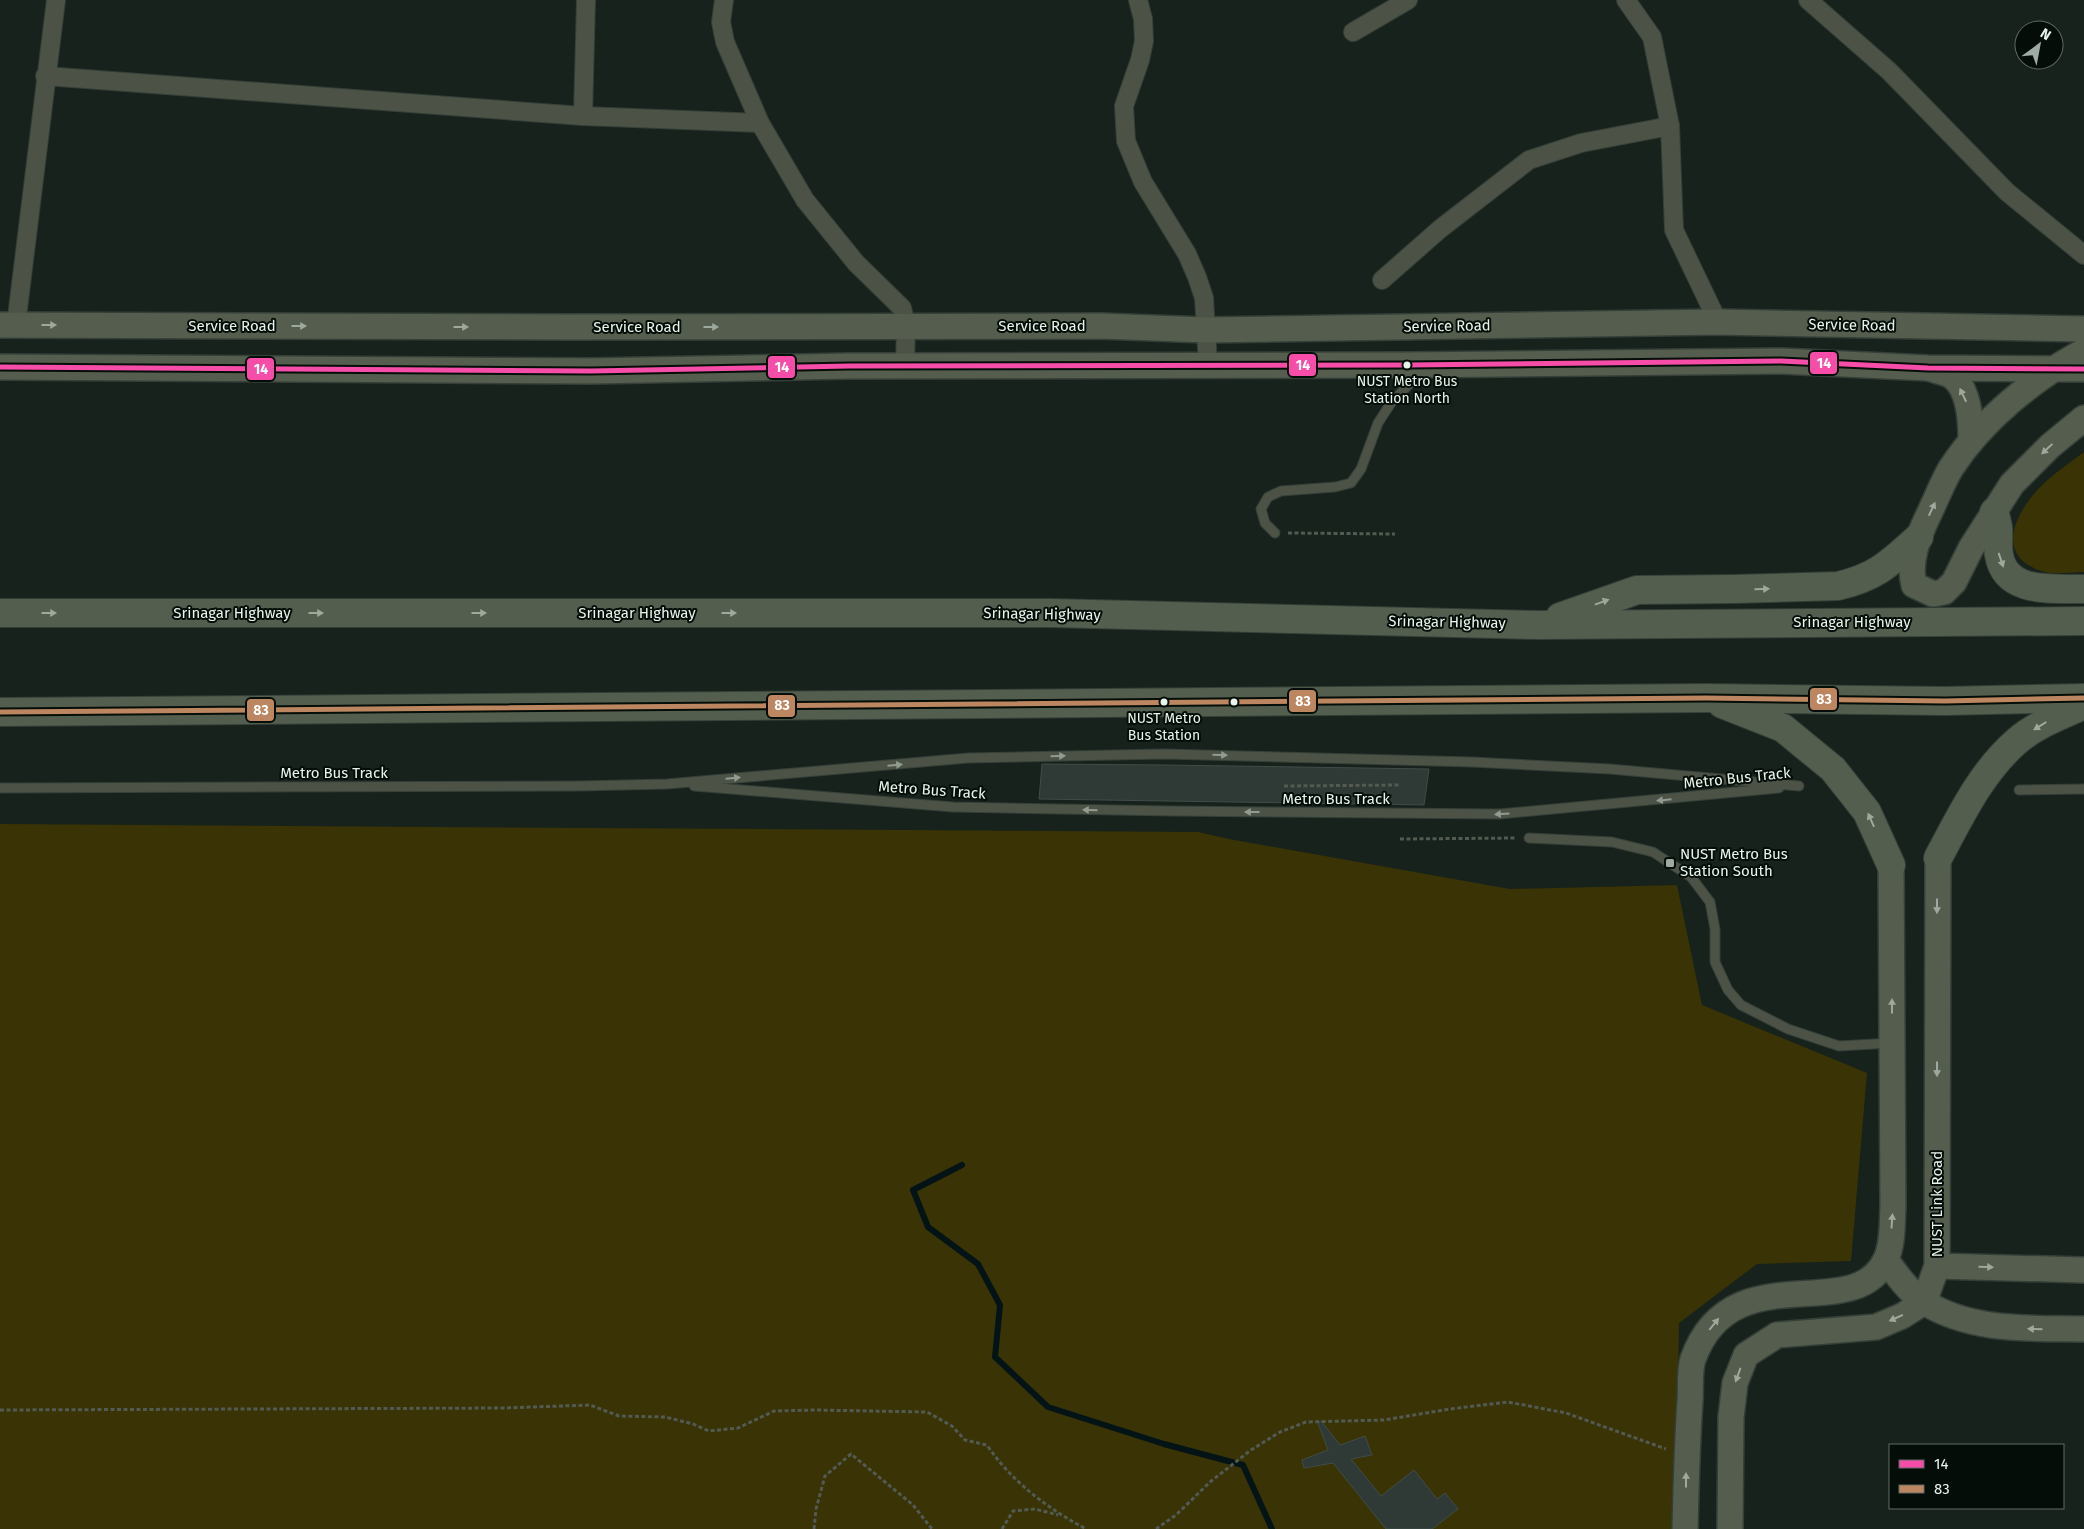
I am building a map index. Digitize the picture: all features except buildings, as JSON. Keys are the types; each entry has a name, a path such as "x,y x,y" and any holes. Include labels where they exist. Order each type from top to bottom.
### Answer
{"highway":[{"path":"1994,512 1998,528 1998,554 2002,565 2010,576 2020,584 2031,588 2084,589"},
{"path":"1539,625 1636,590 1732,590 1838,586 1854,582 1884,568 1916,545"},
{"name":"Srinagar Highway","path":"0,613 1051,613 1539,625 2084,621"},
{"path":"0,712 1706,698 1944,701 2084,698"},
{"path":"1706,698 1783,728 1833,769 1867,812 1891,865"},
{"path":"1938,858 1966,805 1992,768 2017,740 2052,719 2084,705"}],"main road":[{"name":"Service Road","path":"8,325 753,327 906,325 1101,326 1206,330 1718,322 2084,329"},
{"path":"1013,326 1018,365"},
{"path":"2084,351 2054,369 1993,418 1971,440 1950,470 1916,545 1911,574 1914,585 1933,594 1944,592 1954,582 2012,484 2050,446 2084,418"},
{"path":"0,367 591,372 905,366 1782,361 1928,368 2084,369"},
{"path":"1928,368 1953,377 1966,396 1971,425 1971,440"},
{"name":"NUST Link Road","path":"1924,1302 1937,1266 1938,858"},
{"path":"1686,1529 1686,1456 1692,1361 1703,1338 1716,1319 1735,1306 1760,1298 1787,1294 1834,1292 1861,1286 1877,1274 1886,1260 1891,1244 1893,1207 1891,865"},
{"path":"1886,1260 1905,1285 1924,1302 1953,1316 2003,1328 2084,1329"},
{"path":"1937,1266 2084,1270"},
{"path":"1730,1529 1731,1417 1735,1383 1746,1355 1776,1335 1876,1327 1902,1316 1924,1302"}],"street":[{"path":"8,325 56,0"},
{"path":"583,116 586,0"},
{"path":"1138,0 1143,19 1144,41 1140,60 1124,106 1126,141 1143,182 1187,254 1197,277 1204,298 1208,365"},
{"path":"1353,32 1408,0"},
{"path":"1626,0 1652,37 1670,126 1674,230 1718,322"},
{"path":"1808,0 1889,71 2007,192 2084,255"},
{"path":"721,1 721,22 725,42 760,123 805,200 856,263 902,308 906,325 905,366"},
{"path":"46,76 583,116 760,123"},
{"path":"1382,280 1440,229 1529,160 1581,143 1670,126"}],"lane":[{"path":"1275,533 1265,523 1261,509 1268,498 1281,491 1335,487 1351,482 1361,469 1378,423 1391,403 1429,364"},
{"name":"Metro Bus Track","path":"0,788 667,784 968,758 1164,754 1531,765 1610,769 1799,786 1500,814 1171,812 954,807 667,784"},
{"path":"2019,790 2084,789"},
{"path":"1529,838 1612,842 1654,852 1690,877 1710,902 1715,929 1715,962 1728,990 1741,1005 1788,1029 1839,1046 1892,1044"}],"path":[{"path":"1275,533 1395,534"},
{"path":"1284,786 1400,785"},
{"path":"1400,840 1529,838"},
{"path":"1156,1529 1176,1515 1210,1482 1251,1450 1280,1432 1306,1422 1384,1420 1450,1408 1508,1402 1566,1413 1686,1456"},
{"path":"0,1410 504,1408 590,1405 619,1416 665,1417 693,1424 709,1431 738,1428 774,1411 927,1412 952,1426 965,1440 987,1445 998,1462 1021,1486 1060,1515 1086,1529"},
{"path":"814,1529 816,1509 825,1476 851,1454 913,1505 932,1529"},
{"path":"1002,1529 1013,1511 1034,1509 1060,1515"}],"shaded area":[{"path":"2084,452 2084,572 2050,573 2032,567 2022,560 2016,552 2013,543 2016,522 2029,500 2041,486"},
{"path":"0,824 1198,832 1510,889 1677,885 1702,1005 1867,1073 1851,1261 1757,1264 1679,1323 1676,1529 0,1529"}],"waterway":[{"path":"962,1165 913,1190 928,1227 978,1264 1000,1305 995,1357 1048,1407 1164,1444 1243,1465 1272,1529"}],"transit line":[{"name":"14","path":"0,367 591,371 849,366 1407,365 1781,361 1928,368 2084,369"},
{"name":"83","path":"0,712 1706,698 1945,701 2084,698"}],"place":[{"name":"NUST Metro Bus Station North","path":"1407,365"},
{"name":"NUST Metro Bus Station","path":"1164,702"},
{"name":"NUST Metro Bus Station South","path":"1670,863"}]}
